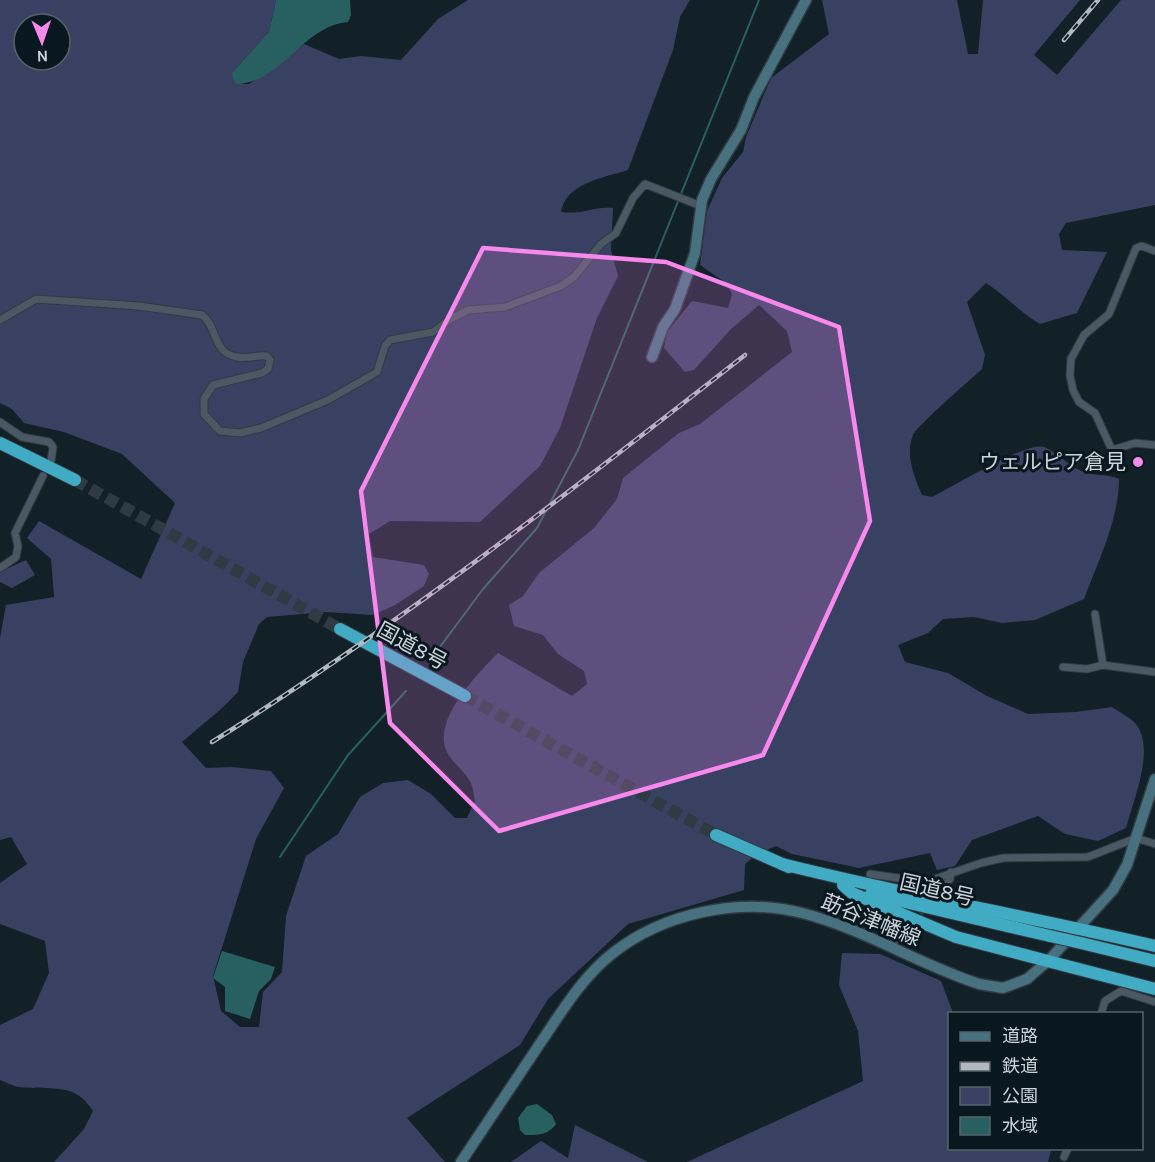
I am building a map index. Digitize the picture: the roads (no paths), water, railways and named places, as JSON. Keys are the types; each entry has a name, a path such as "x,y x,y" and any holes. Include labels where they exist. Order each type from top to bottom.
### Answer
{"highway":[{"path":"0,443 75,480"},
{"name":"国道8号","path":"340,629 465,696"},
{"name":"国道8号","path":"716,835 782,864 843,885 1155,961"},
{"path":"782,864 884,889 1079,927 1155,946"},
{"path":"843,885 852,894 956,937 1155,989"}],"main road":[{"path":"651,357 663,327 675,309 695,253 701,206 711,179 734,145 754,97 806,0"},
{"name":"莇谷津幡線","path":"461,1162 575,991 612,953 656,927 696,913 764,907 800,913 839,924 960,978 995,988 1014,986 1039,971 1120,878 1155,779"}],"street":[{"path":"0,320 36,299 140,306 202,315 209,320 218,346 228,354 238,358 267,356 270,360 268,369 262,373 213,385 204,399 204,414 212,425 220,430 240,433 261,428 328,400 368,379 377,372 385,346 390,340 433,332 450,319 468,310 506,308 561,286 574,277 601,244 616,233 633,198 645,184 701,206"},
{"path":"1155,251 1142,246 1136,248 1109,314 1084,335 1071,359 1070,375 1080,402 1095,413 1112,450 1135,443 1155,445"},
{"path":"0,422 22,437 49,441 52,447 51,461"},
{"path":"0,568 16,557 18,546 15,533 44,476"},
{"path":"1095,614 1103,665"},
{"path":"1063,667 1087,669 1103,665 1155,672"},
{"path":"870,874 926,882 951,872 1003,858 1088,857 1136,838 1155,844"},
{"path":"939,892 950,879 951,872"},
{"path":"890,946 906,929"},
{"path":"1102,1012 1105,1000 1121,991 1155,1002"},
{"path":"1064,1157 1068,1150"}],"water":[{"path":"276,0 350,0 351,15 348,22 318,33 266,75 236,84 231,74 269,32"},
{"path":"222,951 275,967 271,979 259,991 250,1019 225,1011 225,987 213,978"},
{"path":"537,1104 552,1115 556,1124 543,1134 525,1135 520,1130 518,1118 527,1106"}],"waterway":[{"path":"431,659 483,589 537,528 578,450 759,0"},
{"path":"280,857 348,755 406,691"}],"tunnel":[{"path":"75,480 340,629"},
{"path":"465,696 716,835"},
{"path":"906,929 927,905"}],"railway":[{"path":"1064,40 1098,0"},
{"path":"212,742 417,604 615,456 745,355"}],"place":[{"name":"ウェルピア倉見","path":"1138,462"}]}
